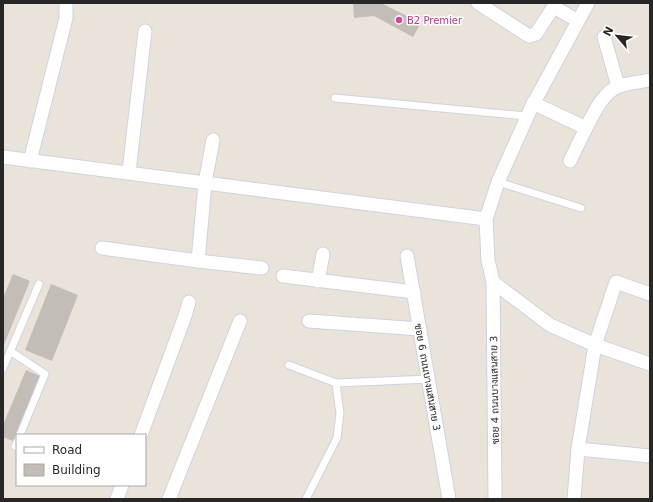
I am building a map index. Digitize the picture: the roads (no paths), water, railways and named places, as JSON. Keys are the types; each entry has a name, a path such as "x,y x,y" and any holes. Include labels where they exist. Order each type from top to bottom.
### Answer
{"street":[{"path":"30,161 66,18 66,3"},
{"path":"478,3 530,36 536,34 555,5 578,21"},
{"path":"3,157 486,219 498,182 533,103 588,3"},
{"path":"129,172 145,31"},
{"path":"604,37 618,86"},
{"path":"570,161 599,104 607,94 618,86 650,80"},
{"path":"533,103 586,128"},
{"path":"198,262 205,183 213,140"},
{"name":"ซอย 4 ถนนบางแสนสาย 3","path":"486,219 488,260 493,282 496,499"},
{"path":"102,248 198,262 262,268"},
{"path":"318,281 324,254"},
{"name":"ซอย 6 ถนนบางแสนสาย 3","path":"407,256 449,499"},
{"path":"283,276 414,292"},
{"path":"493,282 550,324 595,345 650,364"},
{"path":"574,499 578,449 595,345 616,282 650,294"},
{"path":"141,434 189,302"},
{"path":"169,499 240,321"},
{"path":"309,321 420,329"},
{"path":"578,449 650,456"},
{"path":"117,499 122,486"}],"lane":[{"path":"335,98 527,116"},
{"path":"498,182 581,208"},
{"path":"3,368 39,284"},
{"path":"10,351 45,374 20,434"},
{"path":"289,365 336,382 429,378"},
{"path":"306,499 337,438 340,413 336,382"}],"place":[{"name":"B2 Premier","path":"399,20"}]}
